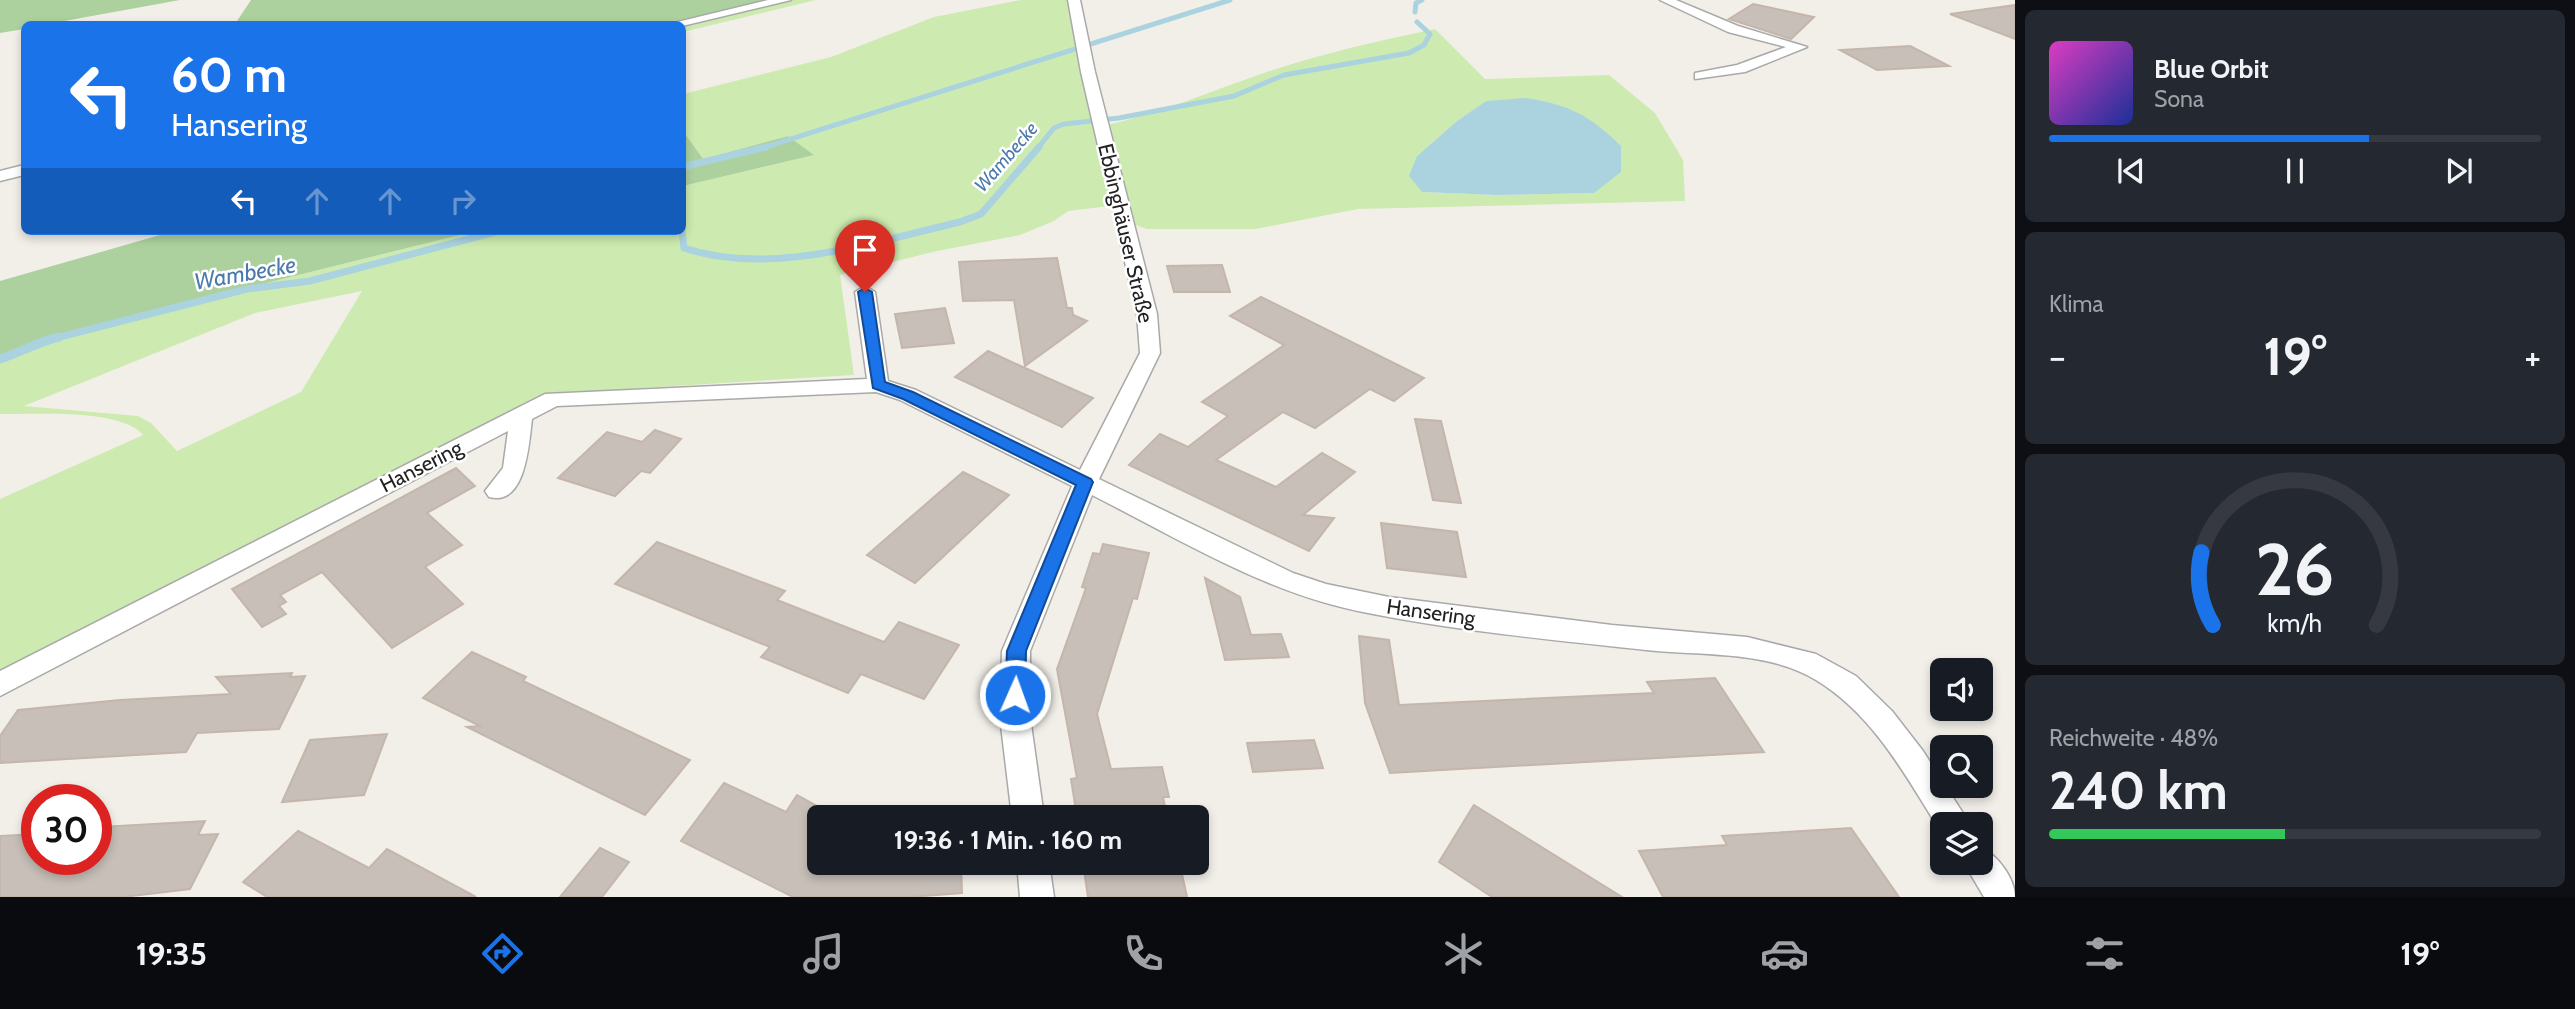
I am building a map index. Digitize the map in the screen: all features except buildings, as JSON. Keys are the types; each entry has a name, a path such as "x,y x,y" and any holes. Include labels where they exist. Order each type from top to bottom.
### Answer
{"street":[{"path":"686,22 785,0"},
{"name":"Ebbinghäuser Straße","path":"1026,805 1015,717 1016,651 1085,482 1150,353 1147,314 1099,120 1074,0"},
{"path":"1666,0 1707,20 1800,47 1740,69 1700,76"},
{"path":"0,176 21,171"},
{"path":"865,292 878,385"},
{"name":"Hansering","path":"0,684 553,399 878,385 908,396 1284,580 1317,593 1363,603 1496,621 1740,646 1790,656 1826,671 1857,694 1882,721 1946,812"},
{"path":"497,491 514,470 521,415"},
{"path":"1034,875 1037,897"},
{"path":"1988,875 2003,897"}],"green space":[{"path":"0,0 180,0 64,21 21,21 21,30 0,33"},
{"path":"251,0 772,0 675,21 237,21"},
{"path":"772,0 816,0 686,31 686,21 675,21"},
{"path":"1021,0 1078,0 1107,125 1166,108 1306,60 1435,29 1485,79 1609,75 1655,113 1683,160 1685,201 1358,209 1256,229 1147,229 1135,225 1126,204 1068,211 1054,221 1020,235 937,251 840,275 854,375 543,394 0,672 0,499 143,435 132,426 97,417 0,414 0,357 36,340 460,235 686,235 686,185 813,155 788,136 702,159 686,135 686,93 831,57 934,17","holes":["1486,101 1594,193 1496,195 1422,192 1417,156 1457,121","362,291 301,392 177,451 151,423 138,416 24,406 255,313"]},
{"path":"686,135 703,159 788,136 814,155 686,185"},
{"path":"160,235 460,235 36,340 0,357 0,281"}],"water":[{"path":"1525,98 1567,108 1599,126 1621,146 1621,172 1594,193 1496,195 1422,192 1409,176 1417,156 1457,121 1486,101"}],"waterway":[{"name":"Wambecke","path":"763,148 1230,0"},
{"name":"Wambecke","path":"1415,12 1416,3 1422,0"},
{"name":"Wambecke","path":"1037,149 1054,128 1064,124 1119,118 1234,96 1284,75 1409,53 1424,45 1430,34 1417,22"},
{"name":"Wambecke","path":"682,235 684,248 717,256 752,259 787,258 892,239 981,214 1039,147"},
{"name":"Wambecke","path":"686,166 763,148"},
{"name":"Wambecke","path":"759,149 763,148"},
{"name":"Wambecke","path":"56,338 247,289 310,281 484,235"},
{"name":"Wambecke","path":"0,359 56,338"},
{"name":"Wambecke","path":"52,339 56,338"}],"route":[{"path":"865,292 878,385 947,414 978,432 1085,482 1016,651 1015,695"}]}
